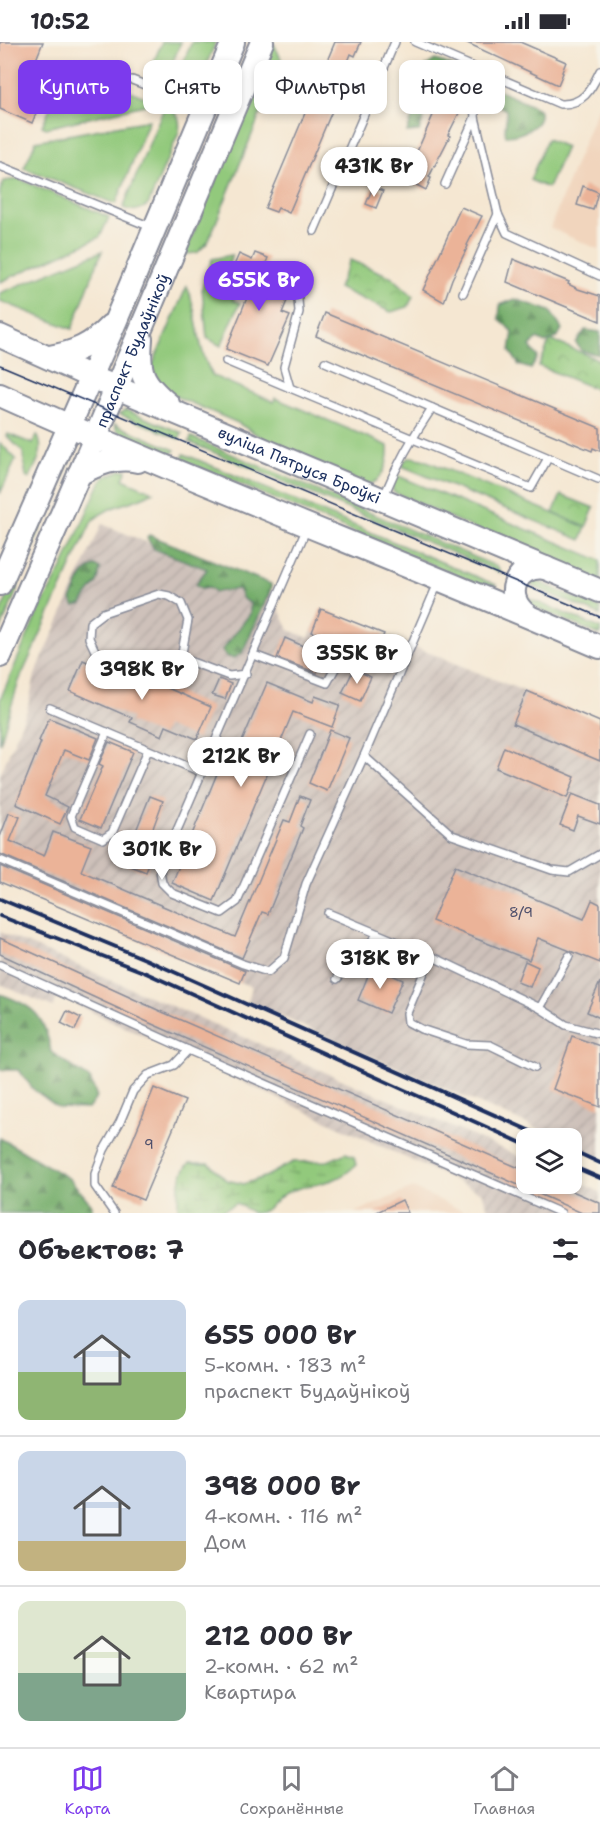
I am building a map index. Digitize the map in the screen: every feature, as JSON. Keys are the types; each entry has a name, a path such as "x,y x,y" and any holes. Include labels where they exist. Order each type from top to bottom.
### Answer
{"main road":[{"name":"праспект Будаўнікоў","path":"225,60 233,42"},
{"name":"праспект Будаўнікоў","path":"0,656 95,438 262,42"},
{"name":"праспект Будаўнікоў","path":"0,584 116,320 202,114"},
{"path":"49,357 64,355 96,340 116,320"},
{"path":"142,326 139,362 143,378 156,394 179,413"},
{"name":"вуліца Пятруся Броўкі","path":"0,336 91,377 600,591"},
{"path":"0,395 95,438 440,578 600,647"},
{"path":"33,410 49,438 53,465"},
{"path":"79,474 110,461 126,458 160,465"},
{"path":"475,593 495,591 505,581 507,563 496,548"},
{"path":"527,615 515,602 515,585 527,570 546,568"}],"lane":[{"path":"314,231 395,42"},
{"path":"415,42 457,60"},
{"path":"505,81 560,104 572,105 584,97 600,71"},
{"path":"132,80 143,84"},
{"path":"475,114 498,214 507,233 600,276"},
{"path":"445,184 475,117"},
{"path":"0,166 154,228"},
{"path":"463,293 498,214"},
{"path":"290,388 284,367 299,312 296,275"},
{"path":"226,361 531,488 548,458"},
{"path":"325,362 597,479"},
{"path":"383,498 395,468 411,438 432,408"},
{"path":"308,524 246,674 160,870 162,883 172,893 222,913 237,902 310,734"},
{"path":"0,860 243,964 268,972 284,957 306,884 440,578"},
{"path":"181,658 188,620 181,603 170,596 159,594 103,613 90,623 89,638 96,652 142,669 181,658 229,676 246,674"},
{"path":"254,655 327,683 342,656 372,667"},
{"path":"50,708 203,773"},
{"path":"107,732 71,816 75,827 103,839 112,833 148,750"},
{"path":"364,756 452,835 552,870 569,872 600,854"},
{"path":"328,913 432,956 540,1008 566,1025 600,1034"},
{"path":"337,979 378,934"},
{"path":"432,956 407,1012 408,1022 421,1029 466,1044 490,1045 536,1067"},
{"path":"540,1008 569,956"},
{"path":"0,966 561,1213"},
{"path":"114,1213 95,1186 95,1174 104,1150 120,1122 133,1091 148,1075 174,1065 188,1050"}],"shaded area":[{"path":"600,106 600,250 550,228"},
{"path":"102,524 271,593 289,630 309,638 321,609 600,722 600,1157 582,1149 582,1128 535,1128 248,1002 252,987 0,882 0,775 27,710 35,675"},
{"path":"0,932 516,1155 516,1194 582,1194 582,1184 600,1192 600,1213 490,1213 482,1193 58,996 53,1007 0,984"},
{"path":"413,1188 468,1213 354,1213"}],"green space":[{"path":"162,42 181,42 174,60 154,60"},
{"path":"192,42 216,42 208,60 184,60"},
{"path":"274,44 282,60 265,60"},
{"path":"254,87 254,114 260,114 208,242 197,253 185,254"},
{"path":"131,91 143,96 143,105 131,108"},
{"path":"505,93 539,109 539,120 524,132 506,136"},
{"path":"47,114 106,114 46,128 42,126"},
{"path":"161,114 176,114 179,132 148,205 136,210 123,208"},
{"path":"413,114 426,114 419,131 407,132"},
{"path":"149,120 116,204 24,168 36,141"},
{"path":"547,139 566,147 548,188 530,180"},
{"path":"19,179 109,217 100,237 0,282 0,191 4,181"},
{"path":"102,251 72,329 0,301 0,293"},
{"path":"232,255 224,278 236,284 233,300 240,303 221,346 207,338 202,288 212,259"},
{"path":"350,260 392,277 413,296 408,307 391,312 338,288"},
{"path":"187,286 203,354 213,376 274,402 275,398 388,446 386,465 377,480 366,485 267,441 238,423 161,390 152,366"},
{"path":"515,299 550,311 562,329 557,338 545,343 537,339 530,346 538,357 531,369 519,365 510,351 513,332 499,319 500,305"},
{"path":"585,330 600,332 600,355 582,351 576,343"},
{"path":"550,340 600,360 600,391 539,366"},
{"path":"126,410 182,433 179,439 119,414"},
{"path":"114,424 175,450 172,455 124,435 117,431"},
{"path":"8,434 33,444 37,435 40,441 40,452 29,479 26,477 23,452 7,436"},
{"path":"191,437 498,567 501,573 189,442"},
{"path":"0,443 16,459 0,494"},
{"path":"72,447 75,448 26,562 0,631 0,614"},
{"path":"184,454 496,585 490,589 182,460"},
{"path":"411,457 422,459 586,527 581,540 402,466 405,460"},
{"path":"121,470 127,470 123,479 153,492 114,507 92,521 19,681 0,743 0,700 36,616 63,566 100,483 105,477"},
{"path":"396,475 600,560 600,585 393,492 392,484"},
{"path":"561,495 594,508 586,527 553,513"},
{"path":"149,535 271,584 271,589 242,653 234,658 227,657 222,650 250,614 250,603 243,599 238,589 216,592 209,587 201,588 196,584 207,569 154,549 147,538"},
{"path":"94,566 100,568 98,580 82,604 75,606 71,600 77,586 86,572"},
{"path":"531,580 600,608 600,615 523,582"},
{"path":"518,594 600,628 600,635 522,602"},
{"path":"0,994 30,1008 45,1029 51,1052 90,1079 97,1097 88,1109 59,1108 33,1089 19,1070 0,1070"},
{"path":"0,1138 70,1179 92,1205 92,1213 0,1213"},
{"path":"346,1153 354,1157 356,1165 348,1172 331,1180 288,1192 264,1211 253,1213 236,1203 218,1213 178,1213 180,1179 190,1163 209,1163 226,1180 244,1184 267,1176 293,1162 328,1161"}],"building":[{"path":"0,42 43,42 36,60 18,60 18,114 36,114 32,123 0,109"},
{"path":"335,42 361,42 355,56 351,54 349,60 327,60"},
{"path":"465,42 520,42 566,62 558,85"},
{"path":"305,114 331,114 289,213 278,208 276,212 265,208"},
{"path":"434,114 458,114 429,177 431,178 426,190 405,179"},
{"path":"583,186 598,192 593,210 577,205"},
{"path":"373,187 383,191 376,208 366,204"},
{"path":"461,207 482,216 467,245 444,302 423,290"},
{"path":"255,253 268,258 262,272 282,281 280,287 291,291 282,313 290,316 268,366 226,349 249,293 240,289 246,275 232,270 239,254 252,260"},
{"path":"513,259 569,282 568,284 578,289 600,296 600,321 507,282"},
{"path":"325,313 600,428 600,451 593,448 592,451 316,336"},
{"path":"321,609 384,634 375,657 312,632"},
{"path":"285,638 319,653 316,660 321,662 317,673 277,658"},
{"path":"83,660 144,687 147,679 211,707 197,739 166,726 162,736 130,722 132,718 70,691"},
{"path":"354,669 371,677 360,701 342,693"},
{"path":"219,679 231,684 225,699 212,695"},
{"path":"267,683 313,702 315,696 340,705 332,727 293,712 214,901 172,883 230,742 240,746"},
{"path":"527,691 600,722 600,761 513,724"},
{"path":"49,718 98,738 89,760 64,750 45,796 68,807 60,824 16,804"},
{"path":"330,730 349,738 327,791 309,783"},
{"path":"109,742 133,752 101,828 80,819 103,766 99,764"},
{"path":"504,747 575,777 567,798 496,768"},
{"path":"572,794 600,805 600,824 578,816 573,830 560,825"},
{"path":"150,796 163,801 149,839 158,843 146,872 123,863"},
{"path":"300,796 310,800 300,826 303,828 268,914 262,912 242,958 0,854 0,837 9,813 20,817 10,841 44,856 53,832 91,846 81,871 235,937 284,820 290,822"},
{"path":"0,866 245,971 240,983 0,882"},
{"path":"455,866 584,919 592,900 600,904 600,963 538,938 529,960 432,921"},
{"path":"0,938 160,1011 516,1167 516,1184 152,1024 0,954"},
{"path":"525,961 538,967 530,987 517,982"},
{"path":"372,966 403,980 388,1013 358,1000"},
{"path":"600,982 600,1018 587,1012"},
{"path":"67,1011 81,1018 75,1030 61,1023"},
{"path":"572,1036 600,1046 600,1107 553,1089"},
{"path":"154,1088 185,1101 143,1200 113,1188"},
{"path":"539,1194 579,1194 600,1203 600,1213 582,1213"},
{"path":"402,1200 408,1213 375,1213"}],"tram line":[{"path":"0,365 600,617"}],"railway":[{"path":"0,899 145,959 524,1128"},
{"path":"0,916 146,973 516,1140"},
{"path":"582,1155 600,1163"},
{"path":"582,1170 600,1178"}]}
